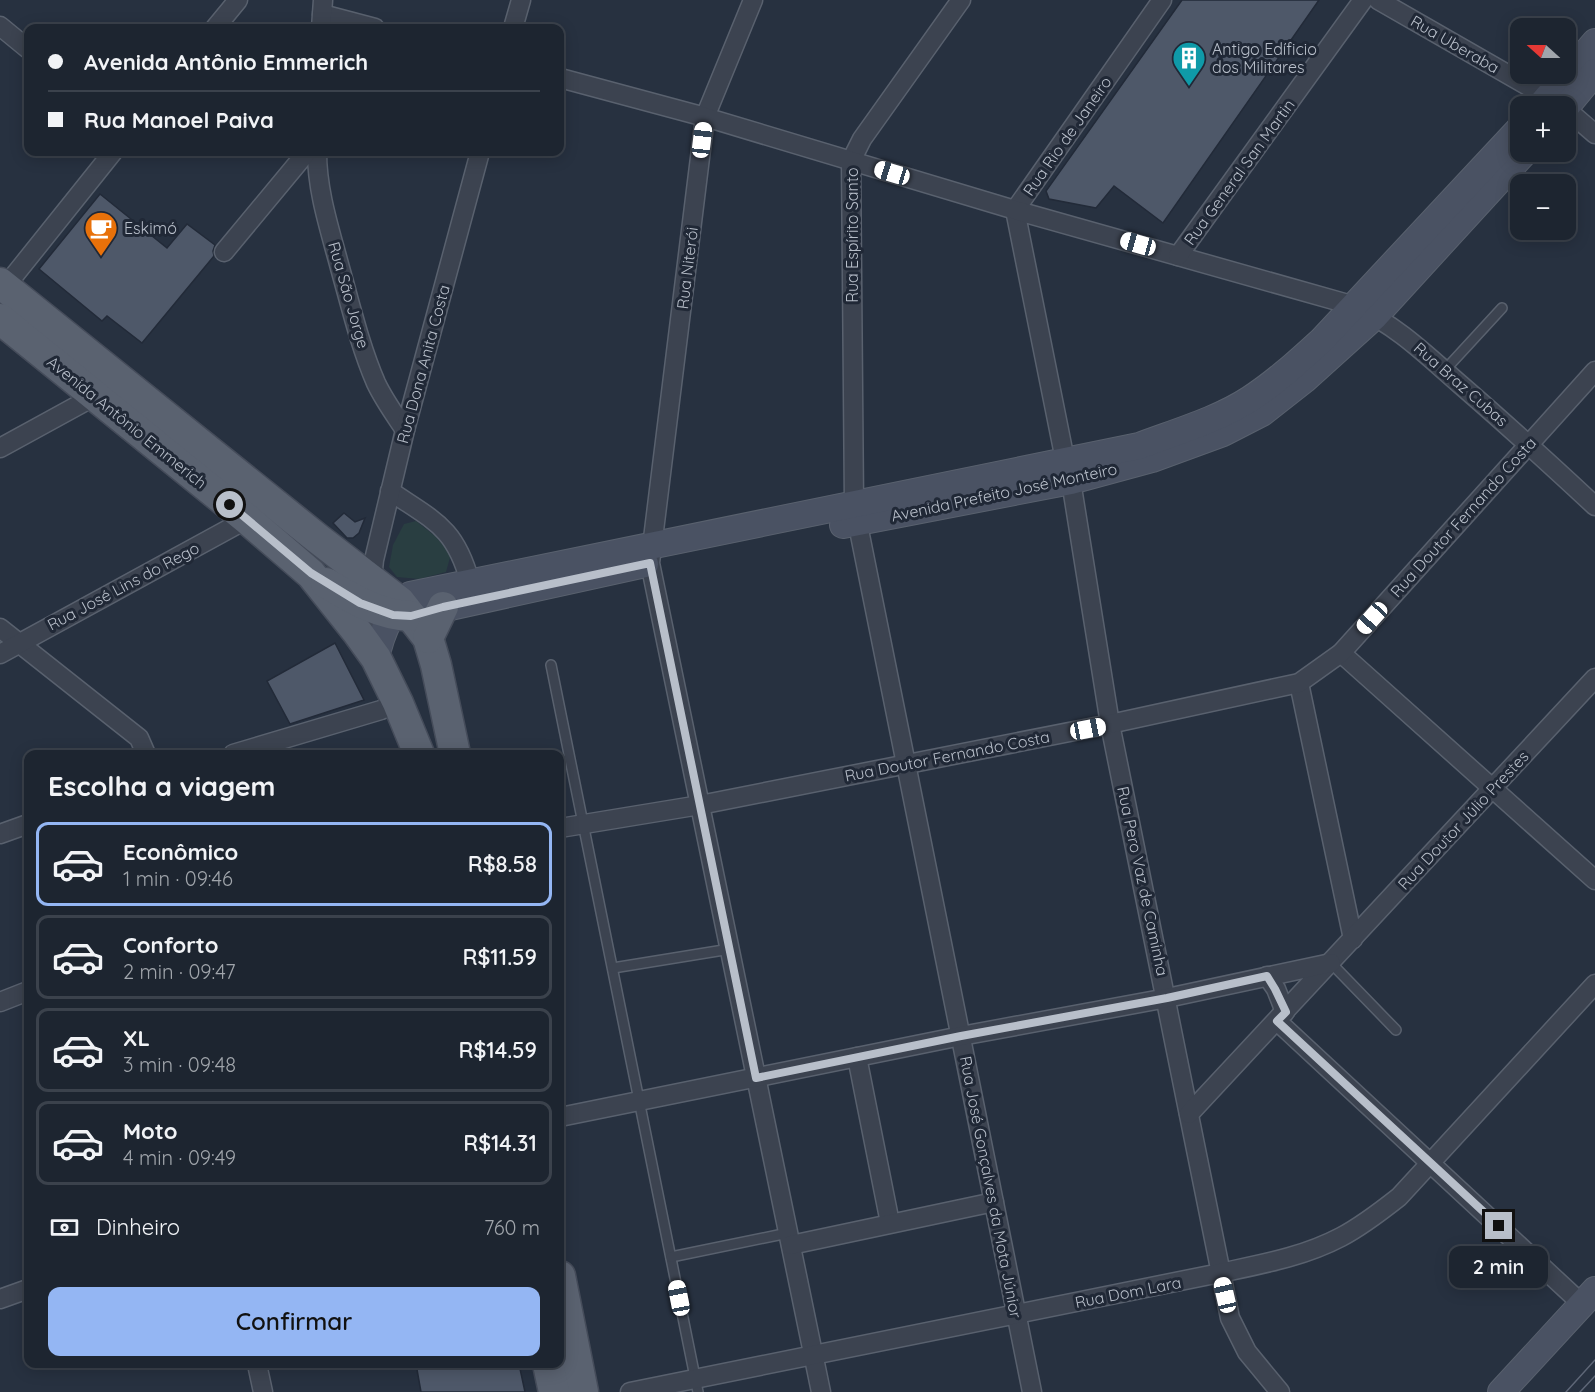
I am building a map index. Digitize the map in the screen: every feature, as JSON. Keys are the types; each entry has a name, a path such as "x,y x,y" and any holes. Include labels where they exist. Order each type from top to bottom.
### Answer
{"main road":[{"path":"1562,96 1595,42"},
{"path":"1567,96 1595,72"},
{"name":"Avenida Prefeito José Monteiro","path":"1365,311 1510,140"},
{"name":"Avenida Prefeito José Monteiro","path":"440,598 1068,471 1152,459 1223,433 1262,413 1515,162"},
{"name":"Avenida Antônio Emmerich","path":"2,285 317,538 366,591"},
{"name":"Avenida Antônio Emmerich","path":"0,319 311,573 376,658 417,750"},
{"name":"Avenida Prefeito José Monteiro","path":"440,598 470,582 651,554"},
{"path":"311,573 366,591 408,618 436,664 454,750"},
{"path":"408,618 410,595 440,598"},
{"path":"376,658 378,645 408,618 440,598"},
{"path":"564,1296 583,1392"},
{"path":"1501,1392 1589,1297"},
{"path":"549,1368 554,1392"}],"street":[{"path":"217,24 238,0"},
{"path":"514,24 521,0"},
{"name":"Rua Niterói","path":"753,0 705,117 651,554 700,805 821,1392"},
{"name":"Rua Espírito Santo","path":"856,514 851,161 862,139 962,0"},
{"name":"Rua Rio de Janeiro","path":"1068,471 1015,210 1162,0"},
{"name":"Rua General San Martin","path":"1178,256 1363,0"},
{"name":"Rua Uberaba","path":"1378,0 1542,96"},
{"path":"322,14 360,24"},
{"path":"0,26 24,46"},
{"name":"Rua Braz Cubas","path":"564,79 705,117 1015,210 1365,311 1405,335 1529,444 1595,506"},
{"name":"Rua Uberaba","path":"1576,120 1595,134"},
{"path":"2,285 110,156"},
{"path":"224,252 304,156"},
{"name":"Rua São Jorge","path":"317,156 321,201 360,338 376,383 388,406 405,430"},
{"name":"Rua Dona Anita Costa","path":"366,591 405,430 479,156"},
{"name":"Rua Doutor Fernando Costa","path":"564,827 700,805 1110,724 1299,682 1341,653 1595,371"},
{"path":"0,448 95,396"},
{"name":"Rua Pero Vaz de Caminha","path":"1068,471 1110,724 1230,1318 1247,1352 1280,1392"},
{"path":"390,491 446,531 459,550 470,582"},
{"name":"Rua José Gonçalves da Mota Júnior","path":"856,514 1032,1392"},
{"name":"Rua José Lins do Rego","path":"0,654 247,519"},
{"path":"0,628 139,738 144,750"},
{"path":"1341,653 1595,880"},
{"name":"Rua Doutor Júlio Prestes","path":"1190,1114 1595,678"},
{"path":"1299,682 1353,939"},
{"path":"246,750 398,703"},
{"path":"0,834 24,825"},
{"path":"564,1116 961,1036 1167,998 1331,963"},
{"path":"1267,976 1275,989 1281,1016 1432,1163 1589,1297"},
{"name":"Rua Dom Lara","path":"630,1392 696,1385 813,1355 1220,1273 1287,1258 1341,1237 1368,1221 1399,1197 1595,984"},
{"path":"0,1002 24,993"},
{"path":"857,1058 890,1223"},
{"path":"790,1239 890,1223 994,1202"},
{"path":"0,1299 24,1290"},
{"path":"258,1368 263,1392"}],"lane":[{"path":"1444,371 1502,308"},
{"path":"551,665 696,1385"},
{"path":"613,968 730,949"},
{"path":"1331,963 1396,1030"},
{"path":"671,1257 790,1239"}],"green space":[{"path":"416,521 435,536 451,554 446,572 419,579 397,577 389,567 393,545 404,524"}],"building":[{"name":"Antigo Edíficio dos Militares","path":"1182,0 1319,0 1163,223 1114,186 1096,208 1049,199 1046,191"},
{"path":"100,194 167,248 187,224 215,245 214,256 142,343 107,316 102,321 39,269"},
{"path":"344,513 355,522 365,518 359,533 353,538 347,538 333,523"},
{"path":"335,643 364,700 290,724 267,681"},
{"path":"417,1368 520,1368 525,1392 421,1392"}],"tram line":[{"path":"1566,1392 1595,1360"},
{"path":"1580,1392 1595,1376"}],"place":[{"name":"Antigo Edíficio dos Militares","path":"1189,87"},
{"name":"Eskimó","path":"101,257"}],"route":[{"path":"230,505 311,573 360,603 393,615 411,616 443,607 650,563 756,1078 961,1036 1167,998 1267,976 1286,1012 1277,1021 1499,1226"}]}
